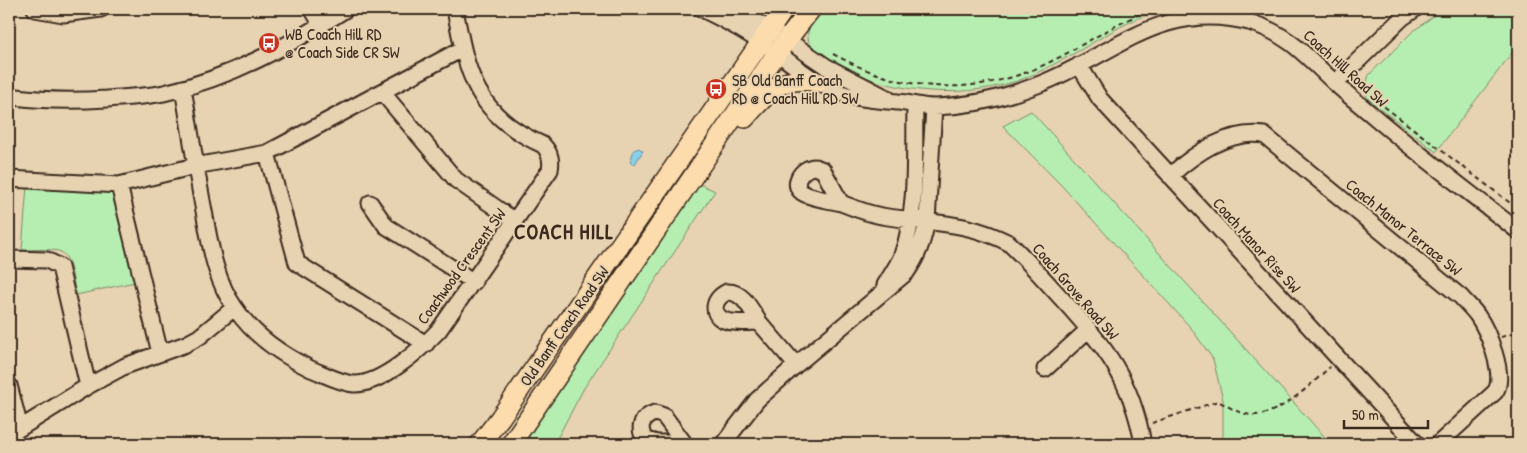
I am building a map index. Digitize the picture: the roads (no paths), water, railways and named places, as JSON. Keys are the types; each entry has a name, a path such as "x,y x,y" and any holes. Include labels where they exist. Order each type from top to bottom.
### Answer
{"main road":[{"name":"Old Banff Coach Road SW","path":"480,444 784,9"},
{"name":"Old Banff Coach Road SW","path":"511,444 782,47 811,9"},
{"path":"706,159 768,94 779,86 789,80 802,79 818,82"},
{"path":"485,444 500,418"}],"street":[{"path":"35,9 63,14 101,9"},
{"path":"312,9 322,25"},
{"path":"9,96 87,100 163,93 184,88 257,61 305,36 346,9"},
{"name":"Coachwood Crescent SW","path":"184,88 195,166 212,254 224,288 234,308 272,346 302,364 343,382 354,384 372,381 417,352 439,330 550,170 550,154 543,144 510,127 488,106 475,84 462,49 455,9"},
{"name":"Coach Hill Road SW","path":"702,9 739,29 765,37"},
{"name":"Coach Hill Road SW","path":"735,9 765,37 782,47 827,67 876,94 896,101 934,107 979,102 1016,93 1048,81 1135,33 1192,13 1237,19 1276,33 1302,50 1335,83 1410,146 1518,231"},
{"path":"1335,83 1402,18 1415,9"},
{"name":"Coach Hill Road SW","path":"782,47 818,82 849,96 873,101 896,101"},
{"path":"9,179 119,185 195,166 267,153 462,49"},
{"name":"Coach Manor Rise SW","path":"1079,65 1100,99 1417,444"},
{"path":"382,92 456,180 515,221"},
{"path":"881,293 902,254 910,220 915,105"},
{"path":"723,444 757,400 906,272 916,258 924,240 927,221 934,107"},
{"name":"Coach Manor Terrace SW","path":"1170,176 1192,157 1215,144 1249,135 1258,134 1266,136 1452,288 1477,315 1491,342 1497,366 1498,388 1438,444"},
{"path":"267,153 297,263 426,344"},
{"path":"119,185 160,353"},
{"path":"370,203 386,226 474,282"},
{"name":"Coach Grove Road SW","path":"841,203 880,216 964,226 994,235 1009,243 1089,329 1118,369 1140,426 1143,444"},
{"path":"9,259 47,260 60,267 88,386"},
{"path":"9,385 14,432 88,386 125,366 186,344 199,337 234,308"},
{"path":"759,322 796,365"},
{"path":"1045,369 1089,329"}],"water":[{"path":"639,148 643,151 635,164 632,164 630,162 634,150"}],"place":[{"name":"WB Coach Hill RD @ Coach Side CR SW","path":"269,43"},
{"name":"SB Old Banff Coach RD @ Coach Hill RD SW","path":"716,89"}],"district":[{"name":"COACH HILL","path":"564,231"}]}
